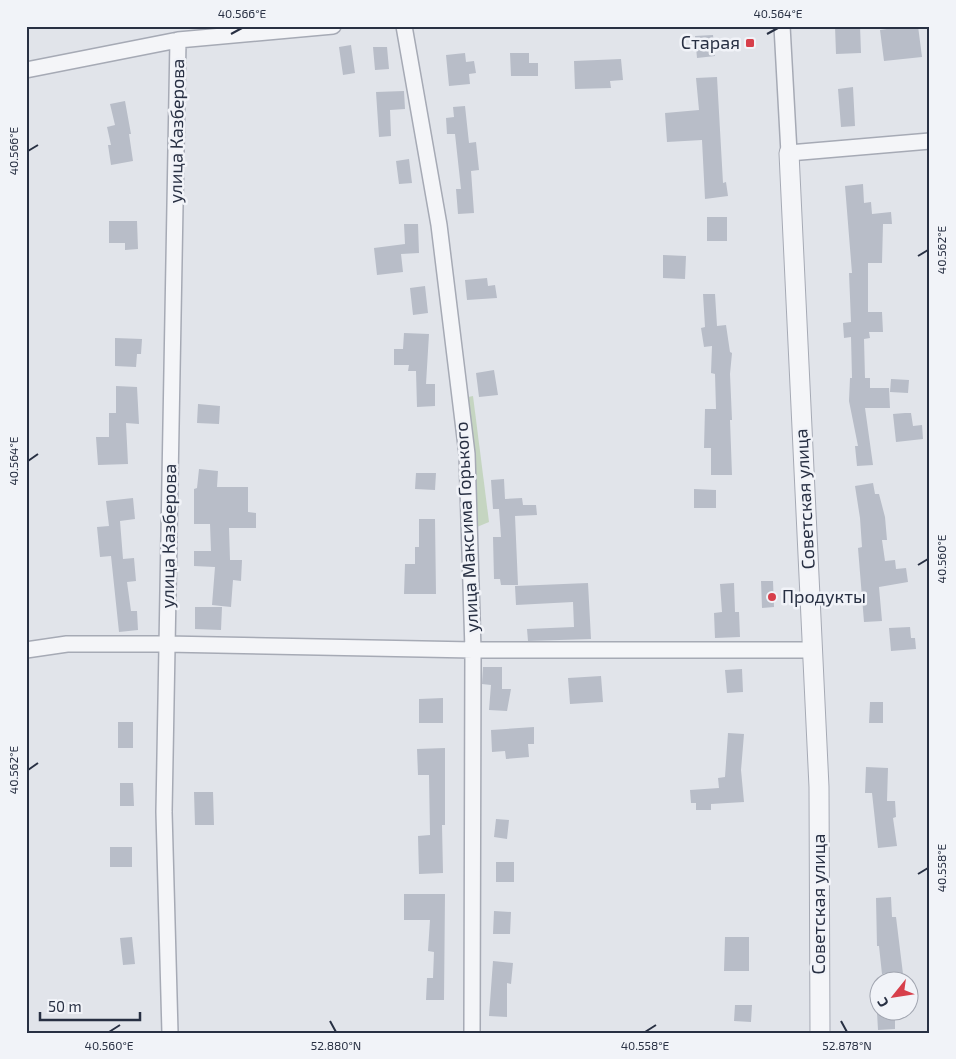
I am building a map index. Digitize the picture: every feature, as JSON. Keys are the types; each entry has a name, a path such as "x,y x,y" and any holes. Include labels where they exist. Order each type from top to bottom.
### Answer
{"street":[{"path":"26,70 178,40 333,26"},
{"name":"улица Максима Горького","path":"404,26 439,225 467,454 473,650 472,1033"},
{"name":"Советская улица","path":"782,26 819,787 820,1033"},
{"name":"улица Казберова","path":"170,1033 164,812 178,40"},
{"path":"789,153 930,141"},
{"path":"26,650 67,644 166,644 473,650 813,650"}],"green space":[{"path":"473,396 489,522 477,527 463,398"}],"building":[{"path":"835,26 860,26 861,53 836,54"},
{"path":"918,26 922,57 884,61 880,30"},
{"path":"713,35 715,56 697,58 695,36"},
{"path":"351,45 355,73 343,75 339,47"},
{"path":"373,47 387,47 389,69 375,70"},
{"path":"465,53 466,62 474,61 476,73 469,74 470,84 449,86 446,55"},
{"path":"510,53 529,53 529,63 538,63 538,76 511,76"},
{"path":"621,59 623,80 610,81 611,88 575,89 574,61"},
{"path":"717,77 723,183 726,182 728,196 705,199 702,140 667,142 665,113 699,110 696,78"},
{"path":"853,87 855,126 841,127 838,89"},
{"path":"404,91 405,109 390,110 391,136 379,137 376,92"},
{"path":"125,101 131,134 129,134 133,161 111,165 108,145 111,145 107,127 115,125 110,104"},
{"path":"465,106 469,143 476,142 479,170 471,171 474,213 458,214 456,189 461,189 455,134 447,134 446,118 454,117 453,107"},
{"path":"409,159 412,183 399,184 396,161"},
{"path":"863,184 864,203 871,202 872,214 891,212 892,224 883,224 882,263 868,263 868,312 882,312 883,332 869,332 870,338 864,339 865,378 870,378 870,388 889,388 890,408 865,408 873,465 857,466 855,446 858,446 849,401 850,378 852,378 851,337 844,338 843,323 851,322 849,273 852,273 845,186"},
{"path":"707,217 727,217 727,241 707,241"},
{"path":"109,221 137,221 138,249 125,250 125,243 109,243"},
{"path":"404,224 418,224 419,253 401,254 403,272 377,275 374,248 405,244"},
{"path":"663,255 686,256 685,279 663,278"},
{"path":"487,278 488,286 495,285 497,298 467,300 465,280"},
{"path":"425,286 428,313 413,315 410,288"},
{"path":"703,294 715,294 717,326 726,325 730,352 732,353 730,374 732,420 730,420 732,475 711,475 711,448 704,448 705,409 716,409 715,374 711,373 712,346 704,347 701,328 705,327"},
{"path":"404,333 429,334 426,384 435,384 435,406 417,407 416,371 408,371 409,365 394,365 394,349 403,349"},
{"path":"115,338 142,339 141,354 137,354 136,367 115,366"},
{"path":"494,370 498,395 479,397 476,373"},
{"path":"891,379 909,380 908,393 890,392"},
{"path":"116,386 137,387 139,424 126,423 128,464 98,465 96,437 109,437 109,413 116,413"},
{"path":"198,404 220,406 219,424 197,423"},
{"path":"911,413 913,426 922,425 923,439 896,442 893,414"},
{"path":"199,469 218,471 217,487 248,487 248,512 256,513 256,528 229,528 230,560 242,560 241,581 233,580 231,607 212,605 215,567 194,566 194,551 211,551 210,524 194,524 194,489 197,488"},
{"path":"416,473 436,473 435,490 415,489"},
{"path":"504,479 505,499 522,498 523,505 536,505 537,515 515,516 518,585 501,585 500,579 494,579 493,537 501,537 499,509 493,509 491,480"},
{"path":"873,483 875,494 879,494 885,517 887,540 882,540 885,561 895,560 896,569 906,568 908,582 879,587 882,621 864,622 858,548 862,547 855,486"},
{"path":"694,489 716,490 716,508 694,508"},
{"path":"133,498 135,519 120,521 123,559 134,558 136,581 127,582 131,611 137,611 138,630 119,632 111,556 100,557 97,527 109,526 106,501"},
{"path":"419,519 435,519 436,594 404,594 405,564 415,564 415,547 419,547"},
{"path":"761,581 773,581 774,607 762,608"},
{"path":"588,583 591,639 528,641 527,629 574,627 573,602 516,605 515,586"},
{"path":"734,583 735,612 739,612 740,637 715,638 714,613 722,612 720,584"},
{"path":"195,607 222,607 221,630 195,629"},
{"path":"910,627 911,638 915,638 916,649 891,651 889,628"},
{"path":"483,667 502,667 502,689 511,689 507,711 489,710 491,685 482,684"},
{"path":"742,669 743,692 727,693 725,670"},
{"path":"601,676 603,702 570,704 568,678"},
{"path":"443,698 443,723 419,723 419,699"},
{"path":"870,702 883,702 883,723 869,723"},
{"path":"118,722 133,722 133,748 118,748"},
{"path":"534,727 534,744 528,744 529,757 506,759 505,751 492,752 491,730"},
{"path":"728,733 744,734 741,770 744,802 711,804 711,810 696,810 696,803 691,803 690,790 719,788 718,778 725,777"},
{"path":"445,748 445,825 442,825 443,873 419,874 418,836 430,835 429,775 418,775 417,749"},
{"path":"866,767 888,768 887,801 895,801 896,817 893,818 897,846 878,848 872,793 865,793"},
{"path":"120,783 133,783 134,806 120,806"},
{"path":"194,792 213,792 214,825 195,825"},
{"path":"496,819 509,820 507,839 494,837"},
{"path":"110,847 132,847 132,867 110,867"},
{"path":"496,862 514,862 514,882 496,882"},
{"path":"404,894 445,894 444,1000 426,1000 427,978 433,978 434,952 428,951 430,920 404,920"},
{"path":"891,897 892,917 896,917 903,972 882,972 879,946 877,946 876,898"},
{"path":"494,911 511,912 510,934 493,934"},
{"path":"132,937 135,964 123,965 120,938"},
{"path":"725,937 749,937 749,971 724,971"},
{"path":"493,961 513,963 511,984 507,983 507,1017 489,1016"},
{"path":"735,1005 752,1005 751,1022 734,1021"},
{"path":"878,1022 895,1022 895,1029 878,1030"}],"place":[{"name":"Старая","path":"750,43"},
{"name":"Продукты","path":"772,597"}]}
